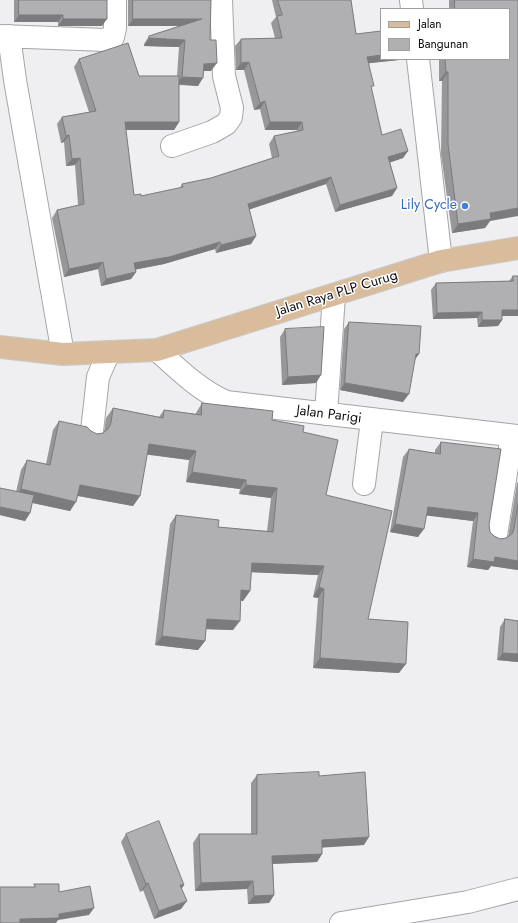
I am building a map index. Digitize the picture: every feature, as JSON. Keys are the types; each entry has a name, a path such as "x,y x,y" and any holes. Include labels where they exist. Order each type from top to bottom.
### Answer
{"main road":[{"name":"Jalan Raya PLP Curug","path":"0,348 63,354 157,350 441,261 518,248"}],"street":[{"path":"63,354 15,80 4,36 106,40 113,36 115,28 115,0"},
{"path":"172,146 212,132 226,124 231,116 232,108 224,76 221,0"},
{"path":"418,60 441,261"},
{"path":"326,414 334,295"},
{"name":"Jalan Parigi","path":"157,350 190,380 212,396 226,402 515,436"},
{"path":"92,431 98,377 109,352"},
{"path":"364,484 372,420"},
{"path":"496,535 515,436"},
{"path":"341,923 468,902 518,889"}],"building":[{"path":"19,0 107,0 107,19 63,19 63,15 19,15"},
{"path":"133,0 211,0 210,40 216,40 217,63 204,64 203,78 182,77 185,40 149,38 149,36 202,19 133,19"},
{"path":"278,0 351,0 356,34 380,31 380,55 367,57 374,86 371,86 382,135 401,129 408,151 388,157 397,188 340,205 331,177 248,204 256,236 221,245 220,242 169,257 134,263 136,272 106,279 103,262 69,269 57,210 84,204 80,158 72,159 69,135 66,136 62,117 96,111 79,59 128,43 139,76 179,76 179,122 125,122 134,195 141,194 141,196 183,187 182,184 211,178 279,156 274,136 303,130 302,122 270,122 265,101 260,103 249,62 241,63 241,39 282,38 277,16 282,15"},
{"path":"455,0 518,0 518,208 490,213 491,219 458,224 448,144 448,72 446,72 445,60 510,60 510,8 455,8"},
{"path":"513,276 518,276 518,310 502,310 502,320 482,320 482,312 437,313 436,283 513,281"},
{"path":"349,322 421,326 419,354 416,354 409,394 345,383"},
{"path":"324,327 321,375 288,377 285,329"},
{"path":"202,403 273,411 272,420 304,426 303,432 338,440 326,495 392,511 368,619 408,622 406,664 320,658 324,589 319,587 324,566 252,563 250,591 241,590 240,621 207,619 205,641 162,636 176,515 219,520 218,527 273,532 277,488 246,485 246,480 192,472 196,451 149,444 140,496 80,485 76,502 21,489 27,460 50,465 59,421 87,427 97,434 103,433 108,429 111,423 113,408 163,418 164,410 201,415"},
{"path":"441,442 501,449 489,525 490,532 500,539 506,538 512,534 518,504 518,561 495,557 494,562 473,559 478,513 428,507 424,529 395,524 409,449 440,454"},
{"path":"0,488 34,495 30,513 0,507"},
{"path":"505,619 518,621 518,654 503,653"},
{"path":"319,772 319,776 365,772 369,837 322,840 322,854 272,856 274,895 254,896 253,881 201,883 199,834 257,834 257,775"},
{"path":"159,821 184,885 180,885 187,901 159,911 148,883 146,884 126,834"},
{"path":"34,884 59,884 59,892 90,886 94,908 59,914 59,918 20,919 20,923 0,923 0,887 35,887"}],"place":[{"name":"Lily Cycle","path":"465,206"}]}
